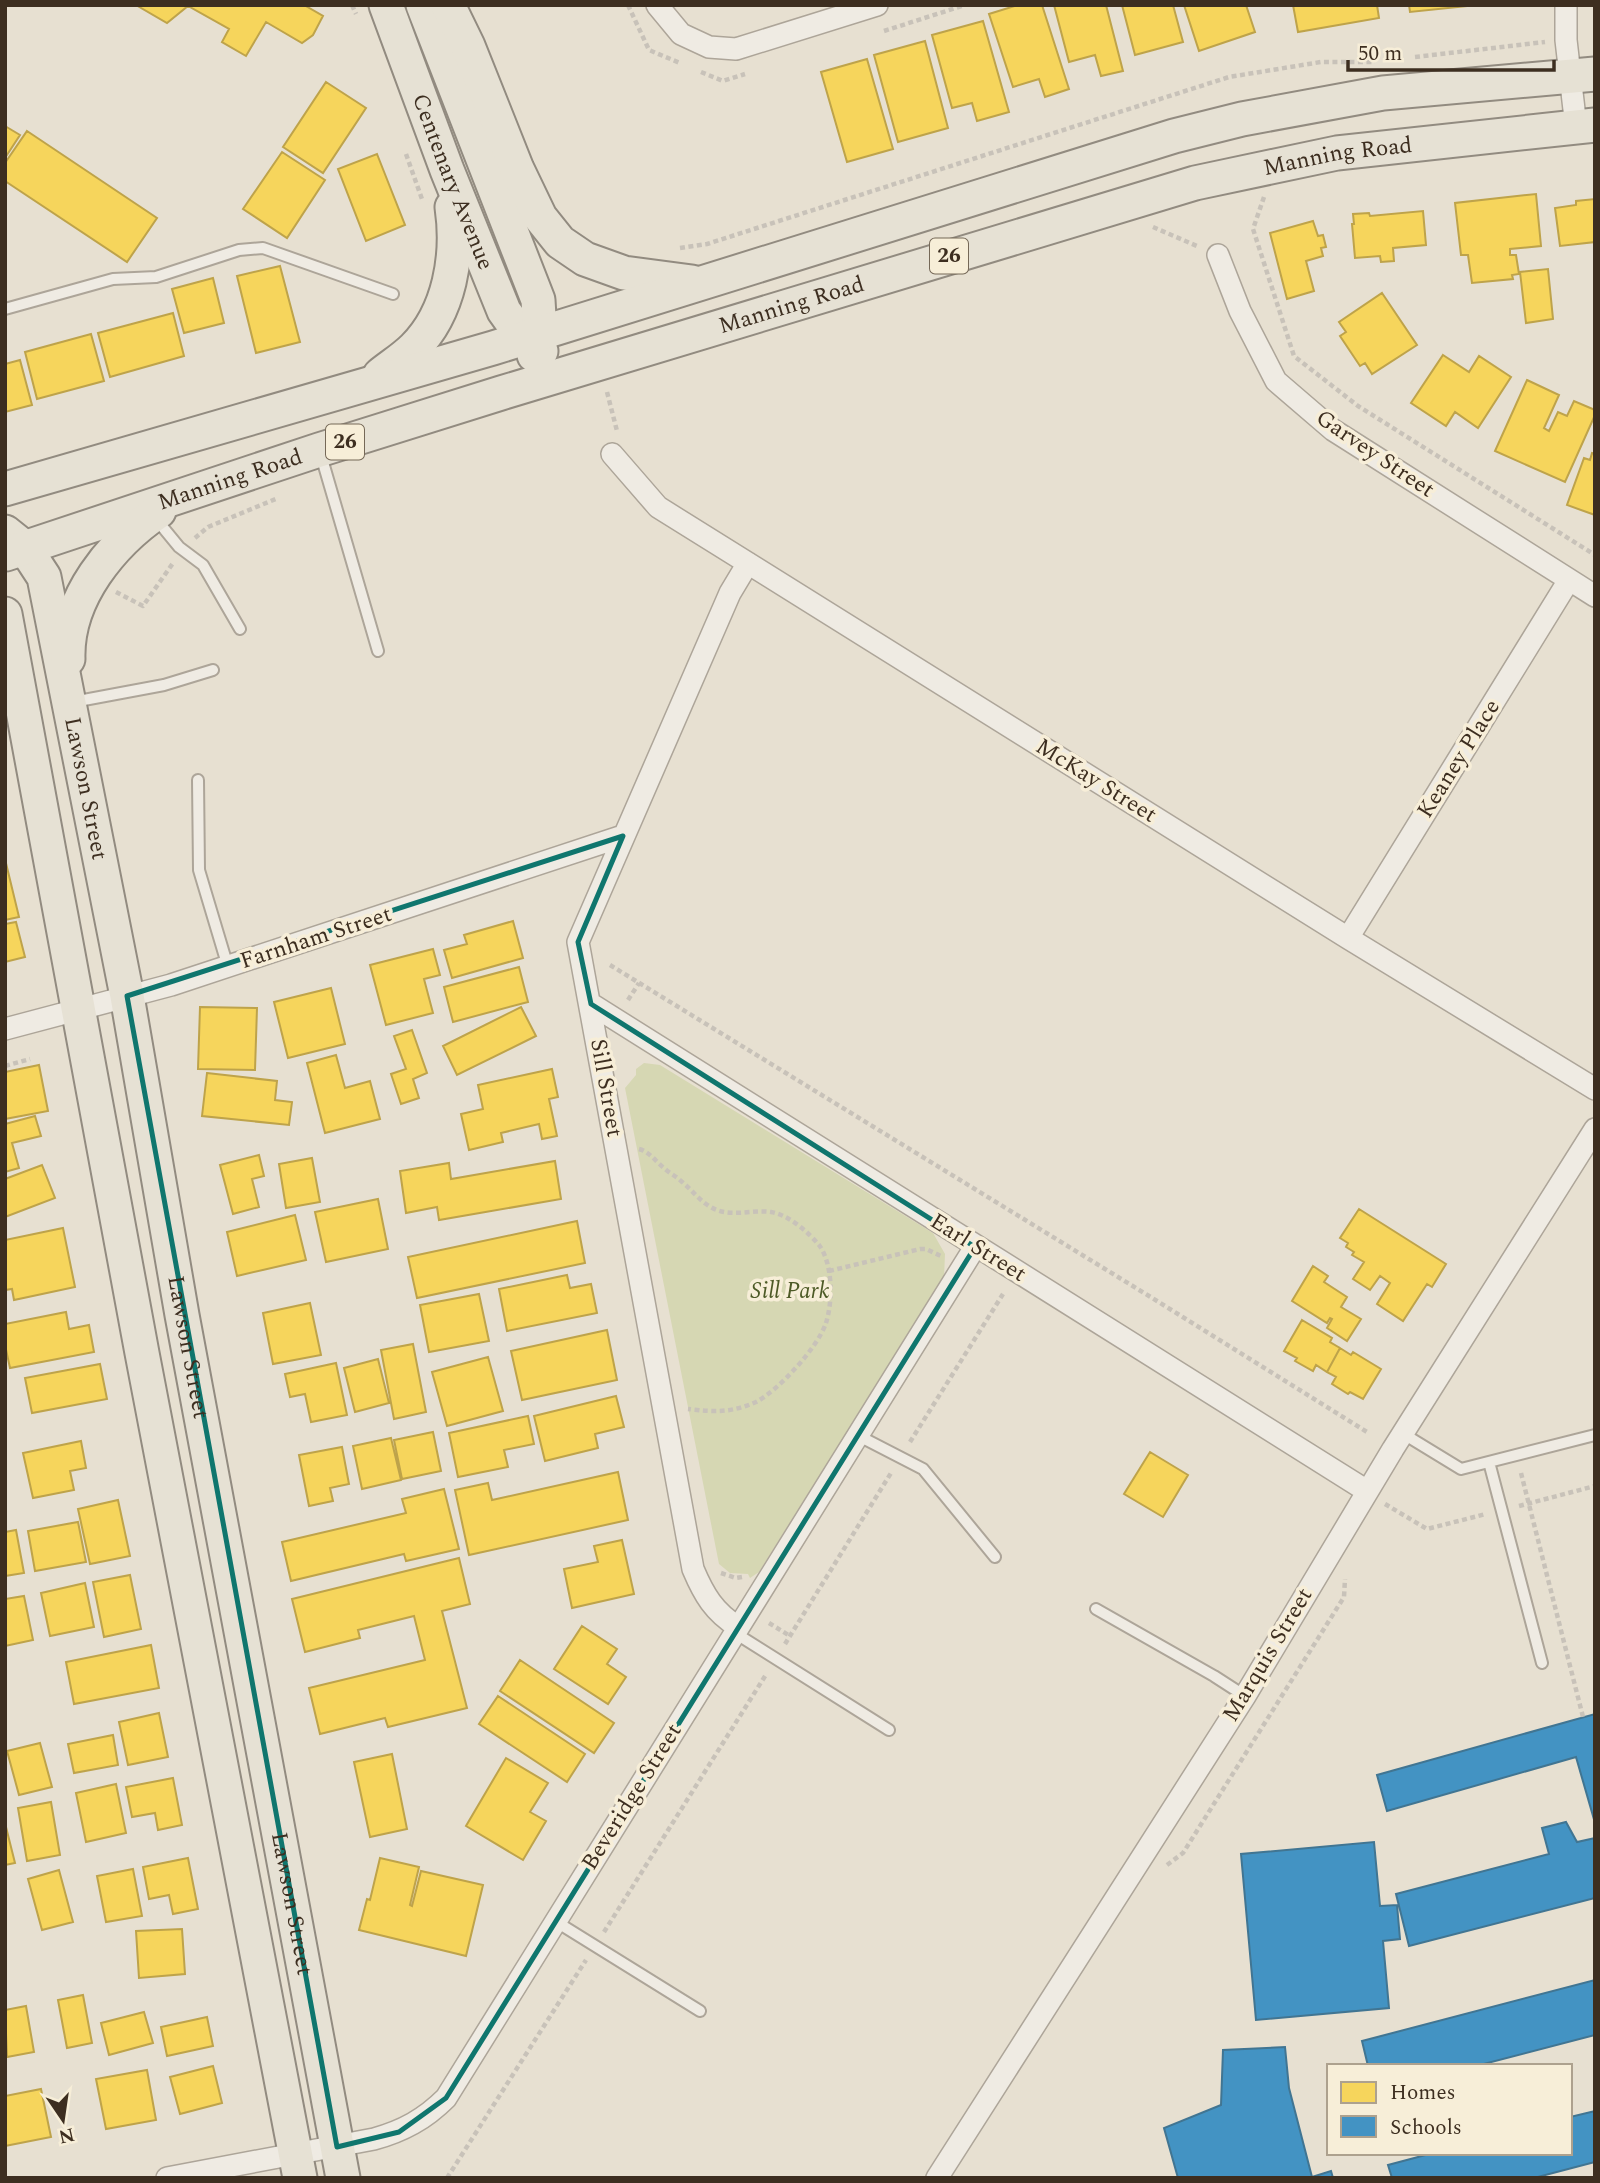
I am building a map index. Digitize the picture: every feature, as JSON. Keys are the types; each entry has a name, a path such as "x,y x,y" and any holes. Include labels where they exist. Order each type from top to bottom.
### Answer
{"main road":[{"name":"Centenary Avenue","path":"424,5 538,300 533,340"},
{"path":"448,5 468,46 517,169 540,217 560,242 585,260 624,273 700,284"},
{"name":"Centenary Avenue","path":"371,12 447,170 504,312 533,340 564,361 596,375"},
{"name":"Manning Road","path":"5,489 370,383 533,340 700,284 1174,136 1242,118 1383,93 1583,75"},
{"name":"Manning Road","path":"10,539 189,495 319,450 501,393 596,375 1195,183 1337,153 1585,126"},
{"path":"370,383 414,348 429,329 442,303 453,263 454,226 447,170"},
{"path":"501,393 521,375 533,340"},
{"path":"10,539 27,490 56,474"},
{"path":"70,702 68,652 73,626 80,601 95,573 114,550 153,515 189,495"},
{"name":"Lawson Street","path":"10,539 44,577 70,702 127,996 184,1328 340,2162"},
{"name":"Lawson Street","path":"5,614 12,684 79,1008 142,1353 298,2166"}],"street":[{"path":"657,5 681,34 709,47 736,49 877,5"},
{"path":"1566,5 1566,40 1583,75 1585,126"},
{"name":"Garvey Street","path":"1218,255 1240,311 1276,381 1333,430 1595,596"},
{"name":"McKay Street","path":"612,454 658,507 1595,1089"},
{"name":"Sill Street","path":"737,1630 705,1596 693,1569 578,942 730,593 748,563"},
{"name":"Keaney Place","path":"1348,938 1569,580"},
{"name":"Farnham Street","path":"5,1029 228,967 623,836"},
{"name":"Earl Street","path":"590,1004 1367,1491"},
{"name":"Marquis Street","path":"937,2178 1245,1696 1402,1433 1595,1129"},
{"name":"Beveridge Street","path":"167,2178 340,2162 399,2132 432,2112 446,2098 975,1247"}],"lane":[{"path":"5,309 113,279 156,277 239,250 263,248 393,294"},
{"path":"319,450 379,651"},
{"path":"153,515 179,547 203,565 240,629"},
{"path":"70,702 164,685 213,670"},
{"path":"198,780 199,870 228,967"},
{"path":"1402,1433 1461,1469 1595,1434"},
{"path":"857,1435 923,1469 995,1558"},
{"path":"1489,1462 1542,1663"},
{"path":"1097,1609 1245,1696"},
{"path":"737,1630 889,1730"},
{"path":"555,1921 700,2011"}],"path":[{"path":"352,5 371,12"},
{"path":"402,144 425,207"},
{"path":"1253,197 1265,193 1253,229 1294,356 1358,406 1595,555"},
{"path":"1165,223 1153,226 1218,255"},
{"path":"596,375 609,394 617,428 612,454"},
{"path":"610,965 1367,1432"},
{"path":"626,1002 639,983"},
{"path":"5,1066 30,1059"},
{"path":"634,1149 647,1151 662,1168 713,1208 736,1214 772,1212 790,1220 819,1245 829,1270 830,1299 827,1322 806,1355 780,1384 757,1401 734,1410 720,1412 684,1409"},
{"path":"829,1270 920,1249 926,1249 944,1258"},
{"path":"447,2178 1003,1294"},
{"path":"1516,1455 1583,1717"},
{"path":"765,1621 790,1636"}],"highlighted area":[{"path":"623,836 578,942 591,1004 975,1247 446,2098 399,2132 337,2147 127,996"}],"green space":[{"name":"Sill Park","path":"644,1063 660,1065 933,1233 945,1254 944,1278 759,1572 750,1578 748,1574 730,1573 719,1564 625,1088 636,1075 636,1069"}],"building: Homes":[{"path":"136,5 304,5 323,16 313,35 302,43 266,22 246,56 222,42 229,29 188,6 167,23"},
{"path":"1018,5 1042,5 1069,89 1045,97 1039,79 1013,87 989,14"},
{"path":"1054,5 1106,5 1123,71 1101,76 1095,55 1069,62"},
{"path":"1122,5 1173,5 1183,42 1135,55"},
{"path":"1184,5 1246,5 1255,32 1199,51"},
{"path":"1293,5 1377,5 1379,18 1298,32"},
{"path":"1409,5 1477,5 1410,12"},
{"path":"983,21 1009,112 977,121 972,103 952,108 932,35"},
{"path":"925,41 948,128 898,142 874,55"},
{"path":"867,59 893,149 847,162 821,72"},
{"path":"326,82 366,108 323,173 283,147"},
{"path":"5,126 20,135 5,158"},
{"path":"27,131 157,218 127,262 5,181 5,163"},
{"path":"282,152 325,180 287,238 243,209"},
{"path":"377,154 405,225 366,241 338,169"},
{"path":"1536,194 1541,246 1510,249 1510,255 1516,255 1519,274 1512,275 1513,279 1472,283 1468,255 1461,255 1455,203"},
{"path":"1595,199 1595,242 1560,246 1555,208 1576,205 1576,201"},
{"path":"1423,211 1426,245 1393,248 1394,261 1381,262 1380,256 1355,258 1353,214 1369,213 1370,216"},
{"path":"1313,221 1318,236 1323,235 1326,247 1321,248 1323,256 1306,261 1314,291 1287,299 1270,233"},
{"path":"280,266 300,342 256,353 237,276"},
{"path":"1548,269 1553,319 1526,323 1520,272"},
{"path":"213,278 224,323 184,333 172,289"},
{"path":"1382,293 1417,345 1372,374 1365,363 1360,366 1340,336 1346,332 1339,322"},
{"path":"173,313 184,356 110,377 98,333"},
{"path":"91,334 104,381 37,399 25,352"},
{"path":"1443,355 1469,372 1479,356 1511,377 1478,428 1455,412 1446,426 1411,403"},
{"path":"20,360 32,405 5,412 5,364"},
{"path":"1527,380 1559,395 1544,428 1549,431 1558,412 1567,416 1574,401 1595,410 1565,482 1495,451"},
{"path":"1592,453 1595,454 1595,515 1567,505 1584,458 1590,460"},
{"path":"5,859 19,917 5,920"},
{"path":"513,921 523,958 452,978 444,950 467,944 464,935"},
{"path":"16,922 25,957 5,962 5,924"},
{"path":"433,949 440,975 424,979 433,1013 386,1025 370,965"},
{"path":"519,967 528,1002 453,1022 444,987"},
{"path":"331,988 345,1044 288,1058 274,1002"},
{"path":"200,1007 257,1008 255,1070 198,1069"},
{"path":"521,1007 536,1036 457,1075 443,1046"},
{"path":"412,1030 427,1073 413,1079 419,1098 401,1104 391,1074 406,1069 394,1036"},
{"path":"336,1055 345,1088 370,1081 380,1119 325,1133 307,1063"},
{"path":"39,1065 48,1111 5,1119 5,1072"},
{"path":"552,1069 558,1097 549,1099 557,1136 542,1139 539,1124 501,1133 503,1142 469,1150 461,1114 483,1109 478,1085"},
{"path":"207,1073 277,1081 275,1100 292,1102 289,1125 202,1116"},
{"path":"35,1116 41,1136 12,1143 19,1168 5,1172 5,1124"},
{"path":"259,1155 264,1176 252,1179 259,1207 233,1214 220,1165"},
{"path":"312,1158 320,1202 286,1208 279,1164"},
{"path":"555,1161 561,1199 439,1220 437,1207 406,1213 400,1171 449,1163 451,1179"},
{"path":"42,1165 55,1198 5,1217 5,1179"},
{"path":"378,1199 388,1249 326,1262 315,1212"},
{"path":"1359,1209 1446,1264 1432,1287 1427,1284 1403,1321 1377,1304 1390,1283 1380,1276 1370,1290 1353,1279 1364,1262 1352,1255 1354,1252 1346,1247 1348,1243 1340,1238"},
{"path":"295,1215 306,1260 237,1276 227,1232"},
{"path":"577,1221 585,1263 417,1298 408,1257"},
{"path":"63,1228 75,1287 14,1300 12,1289 5,1290 5,1240"},
{"path":"1313,1266 1328,1276 1324,1282 1347,1297 1341,1307 1361,1319 1347,1341 1327,1328 1332,1319 1327,1323 1292,1301"},
{"path":"567,1275 570,1288 591,1284 597,1313 507,1331 499,1289"},
{"path":"479,1294 489,1341 429,1352 420,1305"},
{"path":"310,1303 321,1355 273,1364 263,1313"},
{"path":"66,1312 69,1329 89,1325 94,1352 10,1368 5,1345 5,1324"},
{"path":"1302,1320 1332,1338 1330,1342 1340,1348 1327,1372 1316,1365 1313,1371 1284,1351"},
{"path":"607,1330 617,1380 522,1400 511,1351"},
{"path":"413,1344 426,1412 394,1419 381,1350"},
{"path":"1340,1348 1351,1355 1353,1352 1381,1369 1363,1399 1332,1384 1336,1377 1327,1372"},
{"path":"488,1357 503,1411 447,1426 432,1372"},
{"path":"378,1359 389,1403 355,1412 344,1368"},
{"path":"336,1363 347,1415 311,1422 305,1394 290,1397 285,1374"},
{"path":"100,1364 107,1399 32,1413 25,1378"},
{"path":"616,1396 624,1427 595,1434 598,1448 545,1461 534,1416"},
{"path":"528,1416 534,1444 504,1450 508,1467 458,1477 449,1433"},
{"path":"433,1432 441,1471 402,1479 394,1440"},
{"path":"391,1438 401,1480 362,1489 353,1446"},
{"path":"81,1441 86,1468 70,1471 74,1490 33,1498 23,1453"},
{"path":"342,1447 349,1484 330,1488 333,1501 309,1506 299,1455"},
{"path":"1150,1452 1188,1475 1163,1517 1124,1494"},
{"path":"618,1472 628,1520 469,1555 455,1490 488,1483 492,1500"},
{"path":"444,1489 459,1549 406,1561 404,1554 291,1581 282,1542 406,1513 402,1499"},
{"path":"118,1500 130,1556 90,1564 78,1509"},
{"path":"78,1522 86,1562 35,1571 28,1531"},
{"path":"16,1530 24,1573 5,1576 5,1532"},
{"path":"622,1540 634,1594 572,1608 564,1569 598,1562 594,1546"},
{"path":"459,1558 470,1604 442,1611 467,1708 388,1727 385,1718 320,1734 309,1688 425,1660 414,1616 358,1630 360,1638 305,1652 292,1599"},
{"path":"130,1575 141,1629 104,1637 93,1582"},
{"path":"85,1583 94,1627 50,1636 41,1593"},
{"path":"24,1596 33,1640 5,1646 5,1599"},
{"path":"582,1626 617,1649 607,1664 626,1677 608,1704 554,1669"},
{"path":"151,1645 159,1688 74,1704 66,1662"},
{"path":"520,1660 614,1723 594,1753 500,1691"},
{"path":"498,1696 585,1754 567,1782 479,1724"},
{"path":"159,1713 168,1757 128,1765 119,1722"},
{"path":"113,1735 118,1765 74,1773 68,1744"},
{"path":"40,1743 52,1787 19,1795 7,1751"},
{"path":"392,1754 407,1829 370,1837 354,1762"},
{"path":"506,1758 548,1783 530,1812 546,1821 523,1860 466,1826"},
{"path":"173,1778 182,1825 158,1830 155,1813 132,1817 126,1787"},
{"path":"116,1784 126,1833 86,1842 76,1793"},
{"path":"51,1802 60,1855 27,1861 18,1808"},
{"path":"5,1823 15,1863 5,1865"},
{"path":"188,1858 198,1909 173,1914 169,1895 149,1899 143,1867"},
{"path":"380,1858 419,1867 410,1905 412,1906 421,1871 483,1885 466,1956 359,1930 367,1899 370,1900"},
{"path":"133,1869 142,1916 106,1922 97,1876"},
{"path":"59,1870 73,1922 42,1930 28,1879"},
{"path":"182,1929 185,1974 139,1978 136,1931"},
{"path":"83,1995 92,2043 67,2048 58,2000"},
{"path":"26,2006 34,2052 7,2057 5,2010"},
{"path":"144,2012 153,2043 109,2055 101,2023"},
{"path":"207,2017 213,2046 167,2056 161,2027"},
{"path":"213,2066 222,2103 180,2114 170,2077"},
{"path":"147,2070 156,2120 106,2129 96,2079"},
{"path":"41,2089 51,2137 5,2146 5,2096"}],"building: Schools":[{"path":"1595,1714 1595,1823 1576,1757 1387,1811 1377,1775"},
{"path":"1566,1822 1577,1842 1595,1838 1595,1898 1409,1946 1396,1894 1549,1854 1542,1828"},
{"path":"1374,1842 1380,1906 1397,1905 1400,1939 1383,1941 1389,2008 1256,2020 1241,1854"},
{"path":"1595,1980 1595,2035 1484,2064 1368,2064 1362,2041"},
{"path":"1285,2047 1289,2088 1312,2177 1331,2171 1333,2178 1178,2178 1164,2128 1221,2105 1223,2050"},
{"path":"1595,2111 1595,2162 1534,2178 1392,2178 1388,2165 1426,2155 1572,2155 1572,2117"}]}
